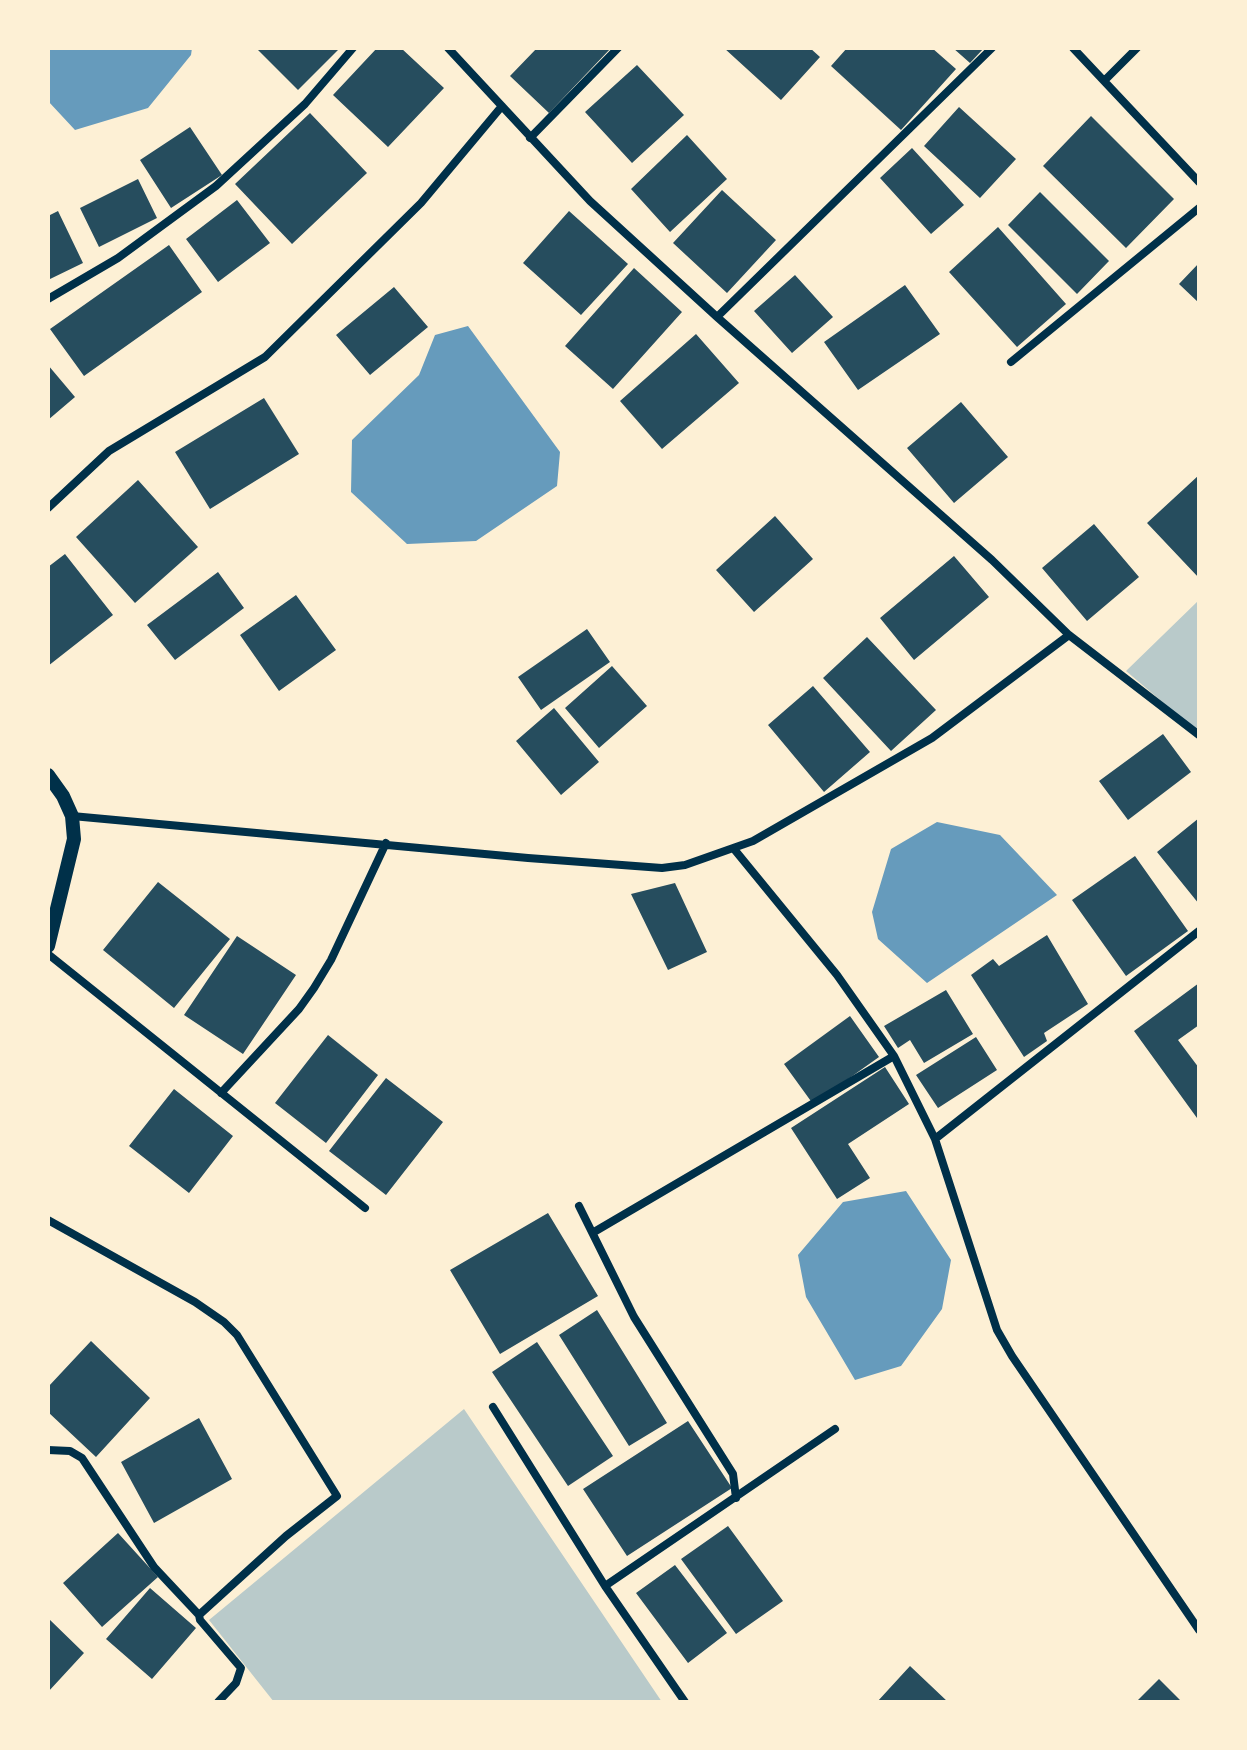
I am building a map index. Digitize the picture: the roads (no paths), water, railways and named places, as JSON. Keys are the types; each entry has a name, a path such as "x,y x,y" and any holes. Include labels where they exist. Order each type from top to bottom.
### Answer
{"street":[{"path":"48,299 118,258 216,186 305,104 353,48"},
{"path":"448,48 590,201 992,560 1069,635 1199,735"},
{"path":"530,138 618,48"},
{"path":"717,317 992,48"},
{"path":"1073,48 1199,182"},
{"path":"1104,81 1137,48"},
{"path":"48,508 109,451 265,357 421,203 502,106"},
{"path":"1011,362 1199,208"},
{"path":"72,816 662,868 685,865 753,841 932,738 1069,635"},
{"path":"48,775 72,816 74,839 48,946"},
{"path":"221,1093 299,1009 314,988 331,960 386,843"},
{"path":"734,849 837,975 894,1056 935,1139 997,1330 1199,1630"},
{"path":"935,1139 1199,931"},
{"path":"48,954 365,1208"},
{"path":"594,1232 894,1056"},
{"path":"579,1206 634,1317 733,1474 736,1498"},
{"path":"48,1220 195,1302 224,1322 237,1335 337,1496 286,1536 199,1615"},
{"path":"493,1407 605,1586 685,1702"},
{"path":"605,1586 835,1429"},
{"path":"48,1450 70,1451 82,1458 154,1567 199,1615 241,1668 236,1683 218,1702"}],"water":[{"path":"48,48 192,48 191,55 148,108 75,130 48,101"},
{"path":"468,326 560,452 557,486 476,541 407,544 351,492 352,440 419,375 435,335"},
{"path":"937,822 1000,835 1057,895 927,983 878,939 872,912 891,849"},
{"path":"906,1191 951,1260 942,1309 901,1366 855,1380 806,1297 798,1255 843,1202"}]}
